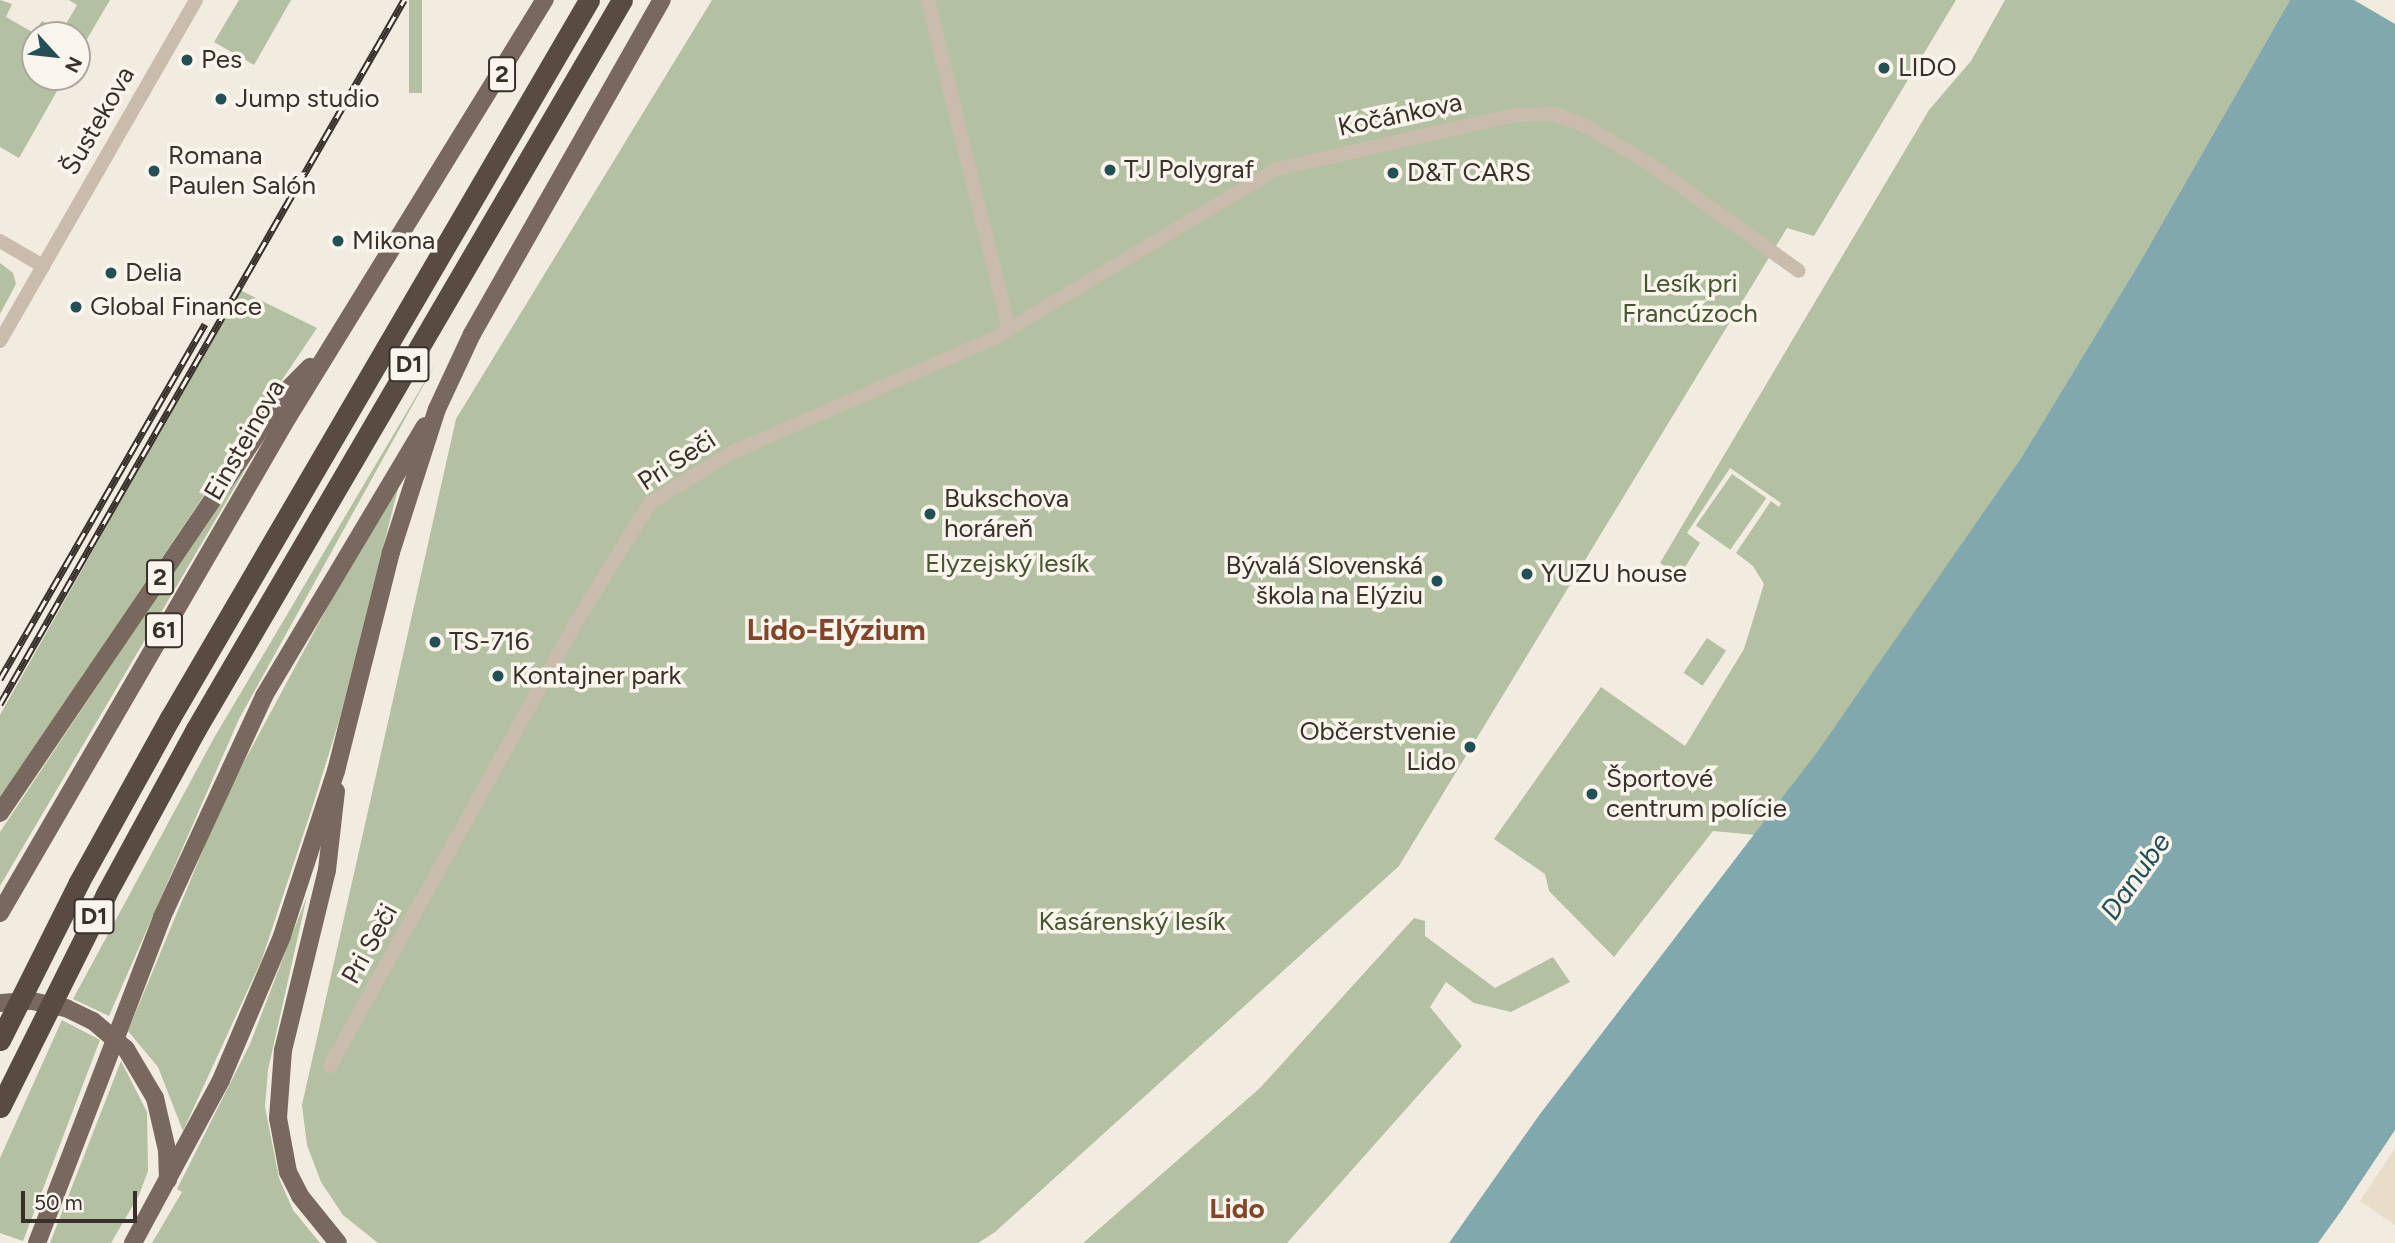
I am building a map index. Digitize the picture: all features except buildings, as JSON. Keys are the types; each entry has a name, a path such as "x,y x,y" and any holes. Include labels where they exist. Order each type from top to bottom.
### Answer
{"highway":[{"name":"D1","path":"0,1040 79,882 170,718 589,0"},
{"name":"D1","path":"0,1107 99,906 197,729 622,0"}],"main road":[{"name":"Einsteinova","path":"0,914 330,348 545,0"},
{"path":"133,1243 168,1184 268,972 336,771 391,552 437,409 472,334 662,0"},
{"name":"2","path":"0,813 287,390 330,348"},
{"path":"37,1243 162,917 264,696 402,458 437,409"},
{"path":"336,771 336,819 283,1050 278,1118 288,1172 300,1196 338,1243"},
{"path":"0,1003 32,1001 66,1008 93,1021 126,1049 155,1098 167,1150 168,1184"}],"street":[{"name":"Šustekova","path":"0,341 196,0"},
{"path":"928,0 1009,330"},
{"name":"Kočánkova","path":"1009,330 1277,169 1358,148 1538,113 1574,120 1639,158 1799,271"},
{"path":"0,241 43,266"},
{"name":"Pri Seči","path":"330,1066 578,619 650,503 731,453 1009,330"}],"green space":[{"path":"0,0 12,4 6,17 21,26 21,91 57,91 19,158 0,147"},
{"path":"69,0 110,0 91,32 91,21 68,21 77,5"},
{"path":"239,0 291,0 254,65 214,42"},
{"path":"409,0 422,0 422,93 409,93"},
{"path":"712,0 1956,0 1814,236 1787,228 1399,866 995,1232 978,1243 378,1243 343,1215 321,1182 307,1145 302,1105 456,419"},
{"path":"2005,0 2290,0 2140,262 2021,458 1819,751 1756,835 1713,831 1614,957 1549,891 1545,874 1494,839 1601,687 1685,746 1744,649 1764,584 1753,566 1736,553 1771,501 1779,507 1781,503 1730,468 1687,533 1700,543 1680,575 1660,563 1929,110 1971,61"},
{"path":"0,263 13,273 16,284 0,314"},
{"path":"240,290 317,328 0,798 0,715"},
{"path":"437,361 239,719 109,1016 73,999 214,738"},
{"path":"272,424 0,886 0,832"},
{"path":"404,465 339,721 262,959 183,1131 158,1067 128,1031 225,797"},
{"path":"1732,474 1766,498 1730,550 1696,526"},
{"path":"1707,638 1726,651 1703,686 1684,673"},
{"path":"307,896 268,1070 265,1107 279,1178 293,1210 320,1243 152,1243 182,1192 177,1189 250,1044"},
{"path":"1414,918 1425,921 1425,936 1495,988 1553,957 1570,982 1511,1012 1474,1003 1446,982 1430,1007 1462,1046 1287,1243 1083,1243 1260,1088"},
{"path":"62,1020 100,1040 23,1241 0,1233 0,1158"},
{"path":"121,1061 147,1112 148,1171 139,1195 111,1243 50,1243"}],"shaded area":[{"path":"2395,1148 2395,1225 2360,1201"}],"water":[{"name":"Danube","path":"2290,0 2395,0 2395,1130 2341,1211 2318,1243 1449,1243 1540,1114 1818,751 2021,458 2140,262"}],"pier":[{"path":"2354,0 2395,0 2395,24"}],"railway":[{"path":"0,704 404,0"},
{"path":"0,679 205,324"}],"place":[{"name":"Pes","path":"187,60"},
{"name":"LIDO","path":"1884,68"},
{"name":"Jump studio","path":"221,99"},
{"name":"TJ Polygraf","path":"1110,170"},
{"name":"Romana Paulen Salón","path":"154,171"},
{"name":"D&T CARS","path":"1393,173"},
{"name":"Mikona","path":"338,241"},
{"name":"Delia","path":"111,273"},
{"name":"Global Finance","path":"76,307"},
{"name":"Bukschova horáreň","path":"930,514"},
{"name":"YUZU house","path":"1527,574"},
{"name":"Bývalá Slovenská škola na Elýziu","path":"1437,581"},
{"name":"TS-716","path":"435,642"},
{"name":"Kontajner park","path":"498,676"},
{"name":"Občerstvenie Lido","path":"1470,747"},
{"name":"Športové centrum polície","path":"1592,794"}],"district":[{"name":"Lido-Elýzium","path":"836,630"},
{"name":"Lido","path":"1237,1208"}],"park label":[{"name":"Lesík pri Francúzoch","path":"1690,299"},
{"name":"Elyzejský lesík","path":"1007,564"},
{"name":"Kasárenský lesík","path":"1132,922"}]}
